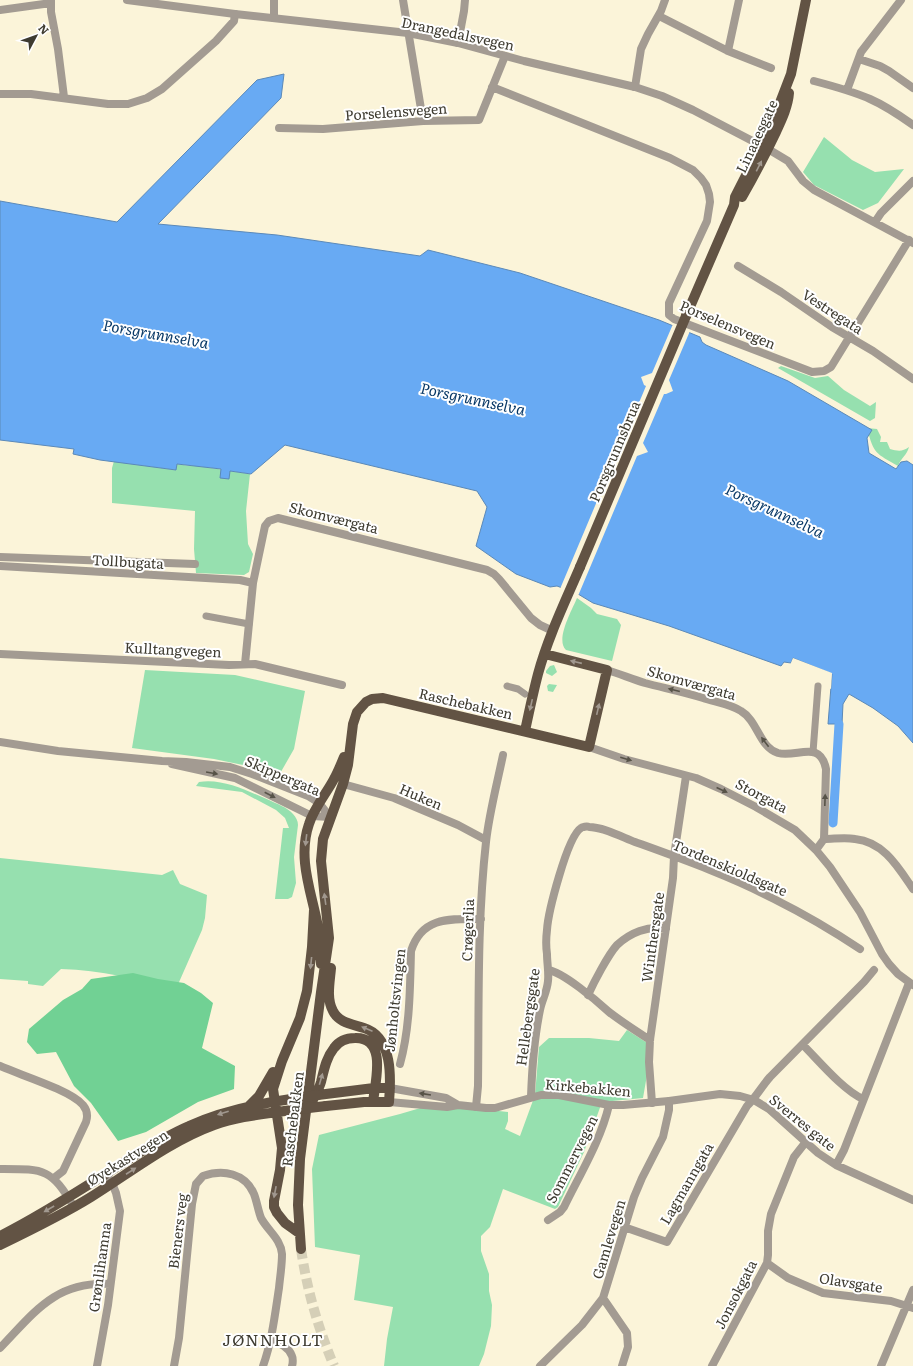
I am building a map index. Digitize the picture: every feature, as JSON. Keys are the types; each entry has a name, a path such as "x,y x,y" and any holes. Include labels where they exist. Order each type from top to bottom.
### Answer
{"main road":[{"name":"Linaaesgate","path":"686,316 734,206 735,197 765,147 771,126 791,74 806,0"},
{"name":"Porsgrunnsbrua","path":"553,631 686,316"},
{"path":"545,654 553,631"},
{"name":"Skomværgata","path":"545,654 607,670"},
{"name":"Raschebakken","path":"301,1249 299,1233 299,1175 321,992 330,938 321,853 323,839 343,784 348,765 353,724 357,712 366,702 377,698 396,701 525,731 538,673 545,654"},
{"path":"589,747 607,670"},
{"name":"Storgata","path":"525,731 589,747"},
{"name":"Raschebakken","path":"321,992 320,941 306,877 304,857 306,835 312,816 339,771 350,742"},
{"path":"299,1233 285,1223 274,1207 282,1148 273,1089 282,1061 298,1024 307,991 314,910"},
{"path":"330,938 331,1007 337,1017 342,1021 366,1028 382,1042 387,1056 390,1088 389,1102"},
{"path":"306,1114 320,1084 327,1060 336,1045 345,1040 360,1038 368,1042 375,1050 378,1065 373,1102"},
{"path":"249,1106 259,1096 282,1061"},
{"name":"Øyekastvegen","path":"0,1236 165,1138 188,1126 225,1112 274,1101 374,1088 390,1088"},
{"name":"Øyekastvegen","path":"0,1245 56,1218 178,1141 208,1127 248,1116 326,1106 389,1102"}],"street":[{"name":"Drangedalsvegen","path":"127,0 235,14 408,33 458,43 662,96 693,110 765,147 788,161 803,181 814,190 911,241"},
{"path":"274,0 274,18"},
{"path":"402,0 423,121"},
{"path":"458,43 465,0"},
{"path":"635,88 641,49 659,16 664,0"},
{"path":"728,51 739,0"},
{"path":"847,90 861,52 900,0"},
{"path":"0,10 51,2 51,12 58,49 64,97"},
{"path":"0,94 31,94 64,97 108,104 128,104 146,98 162,89 216,41 234,21 235,14"},
{"path":"659,16 728,51 771,68"},
{"name":"Porselensvegen","path":"279,128 323,129 423,121 480,120 505,56"},
{"path":"859,59 890,71 913,88"},
{"path":"814,81 847,90 871,99 913,125"},
{"name":"Porselensvegen","path":"492,87 670,158 693,170 706,185 709,194 709,213 701,235 668,303 670,315 674,319 812,372 824,371 831,367 911,241"},
{"path":"875,222 881,213 913,180"},
{"name":"Vestregata","path":"738,266 781,292 850,338 873,351 913,379"},
{"name":"Skomværgata","path":"245,664 253,583 265,526 269,521 278,518 487,570 494,574 505,586 531,618 540,625 553,631"},
{"path":"0,557 195,564"},
{"name":"Tollbugata","path":"0,566 240,580 253,583"},
{"path":"206,616 249,624"},
{"name":"Kulltangvegen","path":"0,654 229,665 256,664 342,685"},
{"name":"Skomværgata","path":"607,670 645,683 738,709 753,721 762,739 768,746 779,753 813,752"},
{"path":"507,686 518,689 525,694"},
{"path":"816,850 824,839 826,769 822,758 813,752 818,686"},
{"name":"Skippergata","path":"0,742 58,751 162,762 186,762 230,767 266,779 308,796 319,803 330,817"},
{"name":"Storgata","path":"589,747 624,759 686,776 721,789 756,807 795,830 816,850 830,867 857,907 882,954 898,974 911,984"},
{"name":"Crøgerlia","path":"476,1107 478,1086 480,920 486,840 503,755"},
{"name":"Skippergata","path":"162,762 235,778 312,816 330,817"},
{"name":"Winthersgate","path":"652,1103 650,1040 686,776"},
{"name":"Huken","path":"343,784 394,798 458,825 486,840"},
{"name":"Tordenskioldsgate","path":"581,828 590,826 603,830 674,856 774,898 834,932 860,949"},
{"name":"Hellebergsgate","path":"531,1097 540,1008 546,992 548,980 546,954 547,929 550,910 560,873 570,846 575,834 581,828"},
{"path":"824,839 855,838 867,841 882,849 913,889"},
{"name":"Jønholtsvingen","path":"400,1064 404,1049 411,951 414,942 429,925 442,921 480,920"},
{"path":"588,994 612,951 620,942 638,931 659,928 666,930"},
{"path":"548,970 553,970 562,976 588,994 631,1028 650,1040"},
{"path":"754,1100 770,1077 874,970"},
{"path":"836,1165 844,1150 911,984"},
{"path":"803,1044 843,1085 863,1100"},
{"path":"0,1066 65,1093 82,1104 86,1110 87,1118 63,1171 54,1178"},
{"name":"Kirkebakken","path":"390,1088 440,1097 458,1104 495,1108 531,1097 550,1094 609,1105 633,1105 720,1094 740,1096"},
{"name":"Sverres gate","path":"740,1096 754,1100 772,1112 818,1153 836,1165 913,1200"},
{"name":"Lagmanngata","path":"624,1227 668,1242 747,1106 754,1100"},
{"name":"Gamlevegen","path":"540,1366 582,1325 603,1298 624,1227 642,1178 663,1137 669,1110 669,1101"},
{"name":"Kirkebakken","path":"389,1102 447,1107 458,1104"},
{"name":"Sommervegen","path":"548,1220 560,1212 564,1206 601,1133 609,1105"},
{"name":"Jonsokgata","path":"712,1366 767,1262 768,1231 771,1214 794,1157 806,1143"},
{"path":"0,1169 35,1170 46,1173 54,1178 74,1207"},
{"name":"Bieners veg","path":"174,1366 179,1338 192,1204 198,1180 208,1174 226,1172 236,1174 243,1178 249,1184 254,1193 261,1217 268,1228 276,1236 280,1244 282,1253 276,1311 270,1340"},
{"name":"Grønlihamna","path":"97,1366 120,1211 116,1193 106,1174"},
{"name":"Olavsgate","path":"767,1262 788,1278 823,1294 891,1301 910,1307"},
{"path":"0,1348 38,1309 58,1294 65,1290 92,1283 110,1284"},
{"path":"882,1366 910,1307 913,1290"},
{"path":"603,1298 627,1333 628,1347 622,1366"},
{"path":"263,1366 270,1340 282,1344 287,1349 292,1356 292,1366"}],"green space":[{"path":"824,137 852,160 875,172 904,169 878,203 863,210 814,185 803,172"},
{"path":"781,366 815,378 828,376 844,390 870,406 876,402 875,418 870,421 778,368"},
{"path":"867,428 877,429 881,437 880,442 887,442 890,449 900,451 909,447 898,466 877,452 872,444"},
{"path":"114,461 175,470 176,464 192,465 250,474 246,511 248,544 253,554 249,572 244,575 196,573 194,549 195,511 112,503 112,468"},
{"path":"577,598 597,614 617,619 621,625 612,661 566,650 563,645 563,632"},
{"path":"554,665 557,672 552,676 546,673 550,666"},
{"path":"145,670 235,675 305,691 294,749 278,777 243,765 214,759 132,748"},
{"path":"549,684 557,685 553,692 548,691 547,686"},
{"path":"199,782 217,782 235,786 282,806 294,815 298,825 294,857 296,883 292,897 288,899 275,899 283,828 289,828 285,818 276,810 242,792 196,786"},
{"path":"0,858 162,875 173,870 180,884 207,895 205,918 202,930 176,989 91,971 61,969 43,986 28,984 28,981 0,979"},
{"path":"133,973 184,983 201,993 213,1003 202,1048 235,1066 234,1089 198,1102 146,1132 118,1141 91,1103 74,1086 56,1052 37,1054 27,1042 29,1029 63,1000 82,989 91,979"},
{"path":"627,1030 652,1046 643,1098 602,1102 584,1152 558,1207 555,1209 503,1189 490,1227 481,1236 481,1251 489,1274 489,1291 492,1305 491,1326 484,1354 479,1366 384,1366 393,1307 354,1300 360,1255 315,1247 312,1169 319,1135 434,1104 508,1112 508,1121 505,1129 520,1136 535,1095 539,1047 549,1038 589,1038 619,1041"}],"water":[{"name":"Porsgrunnselva","path":"284,74 281,98 158,224 277,235 420,256 428,250 520,273 659,320 700,337 702,342 706,345 788,381 872,430 867,438 869,453 896,469 901,462 907,461 913,465 913,743 898,726 873,708 849,694 843,704 842,724 828,724 832,674 793,658 791,663 784,662 781,666 669,626 593,603 578,594 557,586 550,587 516,574 476,546 487,507 477,491 285,445 251,474 230,471 229,479 220,478 221,469 177,464 176,470 100,460 73,454 74,449 0,440 0,201 117,222 257,80"}],"pier":[{"path":"673,324 690,331 669,380 673,391 664,394 643,443 648,452 637,456 578,596 560,589 619,449 615,439 623,435 625,436 646,386 644,385 641,377 652,373"},
{"path":"793,658 832,673 831,689 829,688 830,675 794,660 790,665"}],"waterway":[{"path":"833,823 839,724"}],"tunnel":[{"path":"301,1249 306,1279 314,1309 334,1366"}],"district":[{"name":"JØNNHOLT","path":"273,1339"}]}
